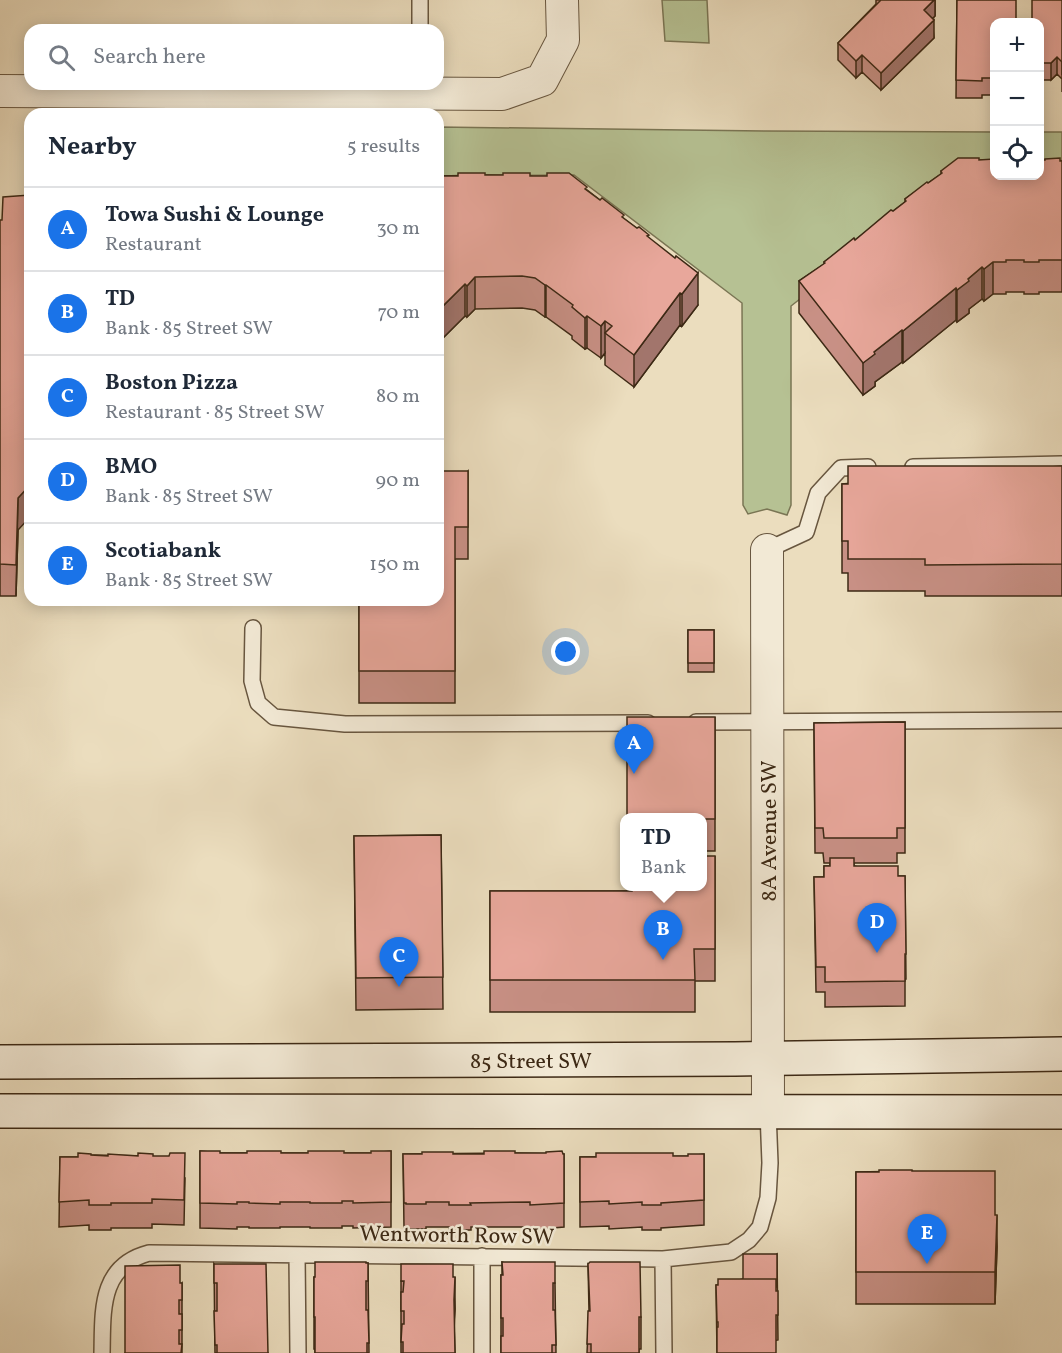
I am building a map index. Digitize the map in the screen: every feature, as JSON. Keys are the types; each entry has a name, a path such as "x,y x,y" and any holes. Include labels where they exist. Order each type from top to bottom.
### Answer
{"main road":[{"name":"85 Street SW","path":"0,1062 1062,1054"},
{"path":"0,1111 1062,1112"}],"street":[{"path":"0,91 502,94 542,80 563,40 562,0"},
{"name":"8A Avenue SW","path":"767,550 768,1112"}],"lane":[{"path":"420,0 420,24"},
{"path":"767,550 806,532 818,494 841,468 1062,464"},
{"path":"253,628 252,681 258,703 274,717 345,724 659,722"},
{"path":"682,722 1062,720"},
{"name":"Wentworth Row SW","path":"102,1353 103,1312 109,1284 128,1260 149,1253 663,1259 731,1252 749,1240 760,1227 768,1198 770,1163 768,1112"},
{"path":"297,1255 298,1353"},
{"path":"482,1256 482,1353"},
{"path":"663,1259 664,1353"}],"green space":[{"path":"662,0 707,0 709,43 665,41"},
{"path":"444,127 990,132 990,176 957,176 791,306 791,505 787,515 767,509 748,514 743,505 742,303 574,175 444,176"},
{"path":"1044,132 1062,132 1062,176 1044,176"}],"building":[{"path":"881,0 934,0 924,10 934,20 881,73 862,55 856,61 838,43"},
{"path":"957,0 1016,0 1016,18 990,18 990,78 982,78 982,81 956,80"},
{"path":"1032,0 1062,0 1062,62 1057,57 1051,63 1044,63 1044,18 1032,18"},
{"path":"958,158 979,158 979,160 990,159 990,180 1044,180 1044,160 1060,158 1062,161 1062,260 1024,262 1024,260 1006,260 1006,262 993,262 984,269 982,267 968,279 969,281 957,290 956,288 863,363 799,281 906,201 905,199 942,173 941,171"},
{"path":"458,173 503,175 503,173 530,173 530,176 547,176 547,173 569,173 587,187 585,189 600,200 602,198 624,215 622,217 637,228 639,227 675,258 676,256 698,273 682,294 680,293 634,355 605,333 612,326 605,321 601,326 587,316 585,318 572,307 573,305 535,278 475,277 444,305 444,176 458,176"},
{"path":"24,195 24,492 18,498 16,565 0,564 0,220 2,220 3,197"},
{"path":"848,466 1062,466 1062,564 925,565 925,559 848,559 848,541 842,541 842,484 848,484"},
{"path":"444,471 468,471 468,527 455,527 455,671 359,671 359,606 444,606"},
{"path":"688,630 714,630 714,663 688,663"},
{"path":"627,717 715,717 715,819 707,819 707,813 627,813"},
{"path":"905,722 905,828 897,828 897,838 824,838 823,828 815,828 814,723"},
{"path":"441,835 443,977 356,978 354,836"},
{"path":"707,856 715,856 715,949 694,949 695,980 490,980 490,891 707,891"},
{"path":"830,858 854,858 854,866 898,866 898,876 905,876 905,981 825,982 825,967 816,967 814,877 824,877 824,866 830,866"},
{"path":"200,1151 371,1153 371,1151 391,1151 391,1202 200,1203"},
{"path":"484,1151 546,1153 562,1151 564,1154 564,1203 449,1205 449,1202 404,1203 403,1154 453,1152 453,1154 484,1154"},
{"path":"78,1153 108,1156 108,1154 138,1156 138,1153 169,1156 170,1153 185,1153 184,1200 152,1199 152,1203 111,1203 111,1205 89,1205 89,1200 59,1202 60,1157 78,1157"},
{"path":"596,1153 673,1153 673,1156 704,1154 704,1200 661,1203 661,1205 642,1205 642,1202 609,1204 609,1201 580,1202 580,1157 596,1157"},
{"path":"879,1170 995,1171 995,1215 997,1215 995,1272 856,1272 856,1172 879,1172"},
{"path":"743,1254 777,1254 777,1287 776,1279 743,1279"},
{"path":"315,1262 368,1263 366,1310 368,1310 369,1343 367,1343 367,1353 315,1353"},
{"path":"502,1262 555,1262 553,1310 555,1310 556,1345 552,1345 552,1353 501,1353 501,1336 503,1336"},
{"path":"590,1262 640,1262 639,1353 591,1353 591,1344 587,1344 588,1311 590,1311 588,1264"},
{"path":"214,1264 266,1264 268,1353 217,1353 214,1311 217,1311 217,1283 214,1283"},
{"path":"401,1264 453,1264 455,1353 403,1353 403,1342 401,1342 404,1311 401,1311 401,1292 403,1292 404,1281 401,1281"},
{"path":"180,1265 182,1300 179,1300 179,1314 182,1314 182,1330 179,1330 179,1344 182,1344 181,1353 125,1353 125,1266"},
{"path":"718,1279 776,1279 778,1315 776,1315 776,1353 717,1353 716,1285 718,1285"}],"place":[{"name":"Towa Sushi & Lounge","path":"634,774"},
{"name":"BMO","path":"877,953"},
{"name":"TD","path":"663,960"},
{"name":"Boston Pizza","path":"399,987"},
{"name":"Scotiabank","path":"927,1264"}]}
